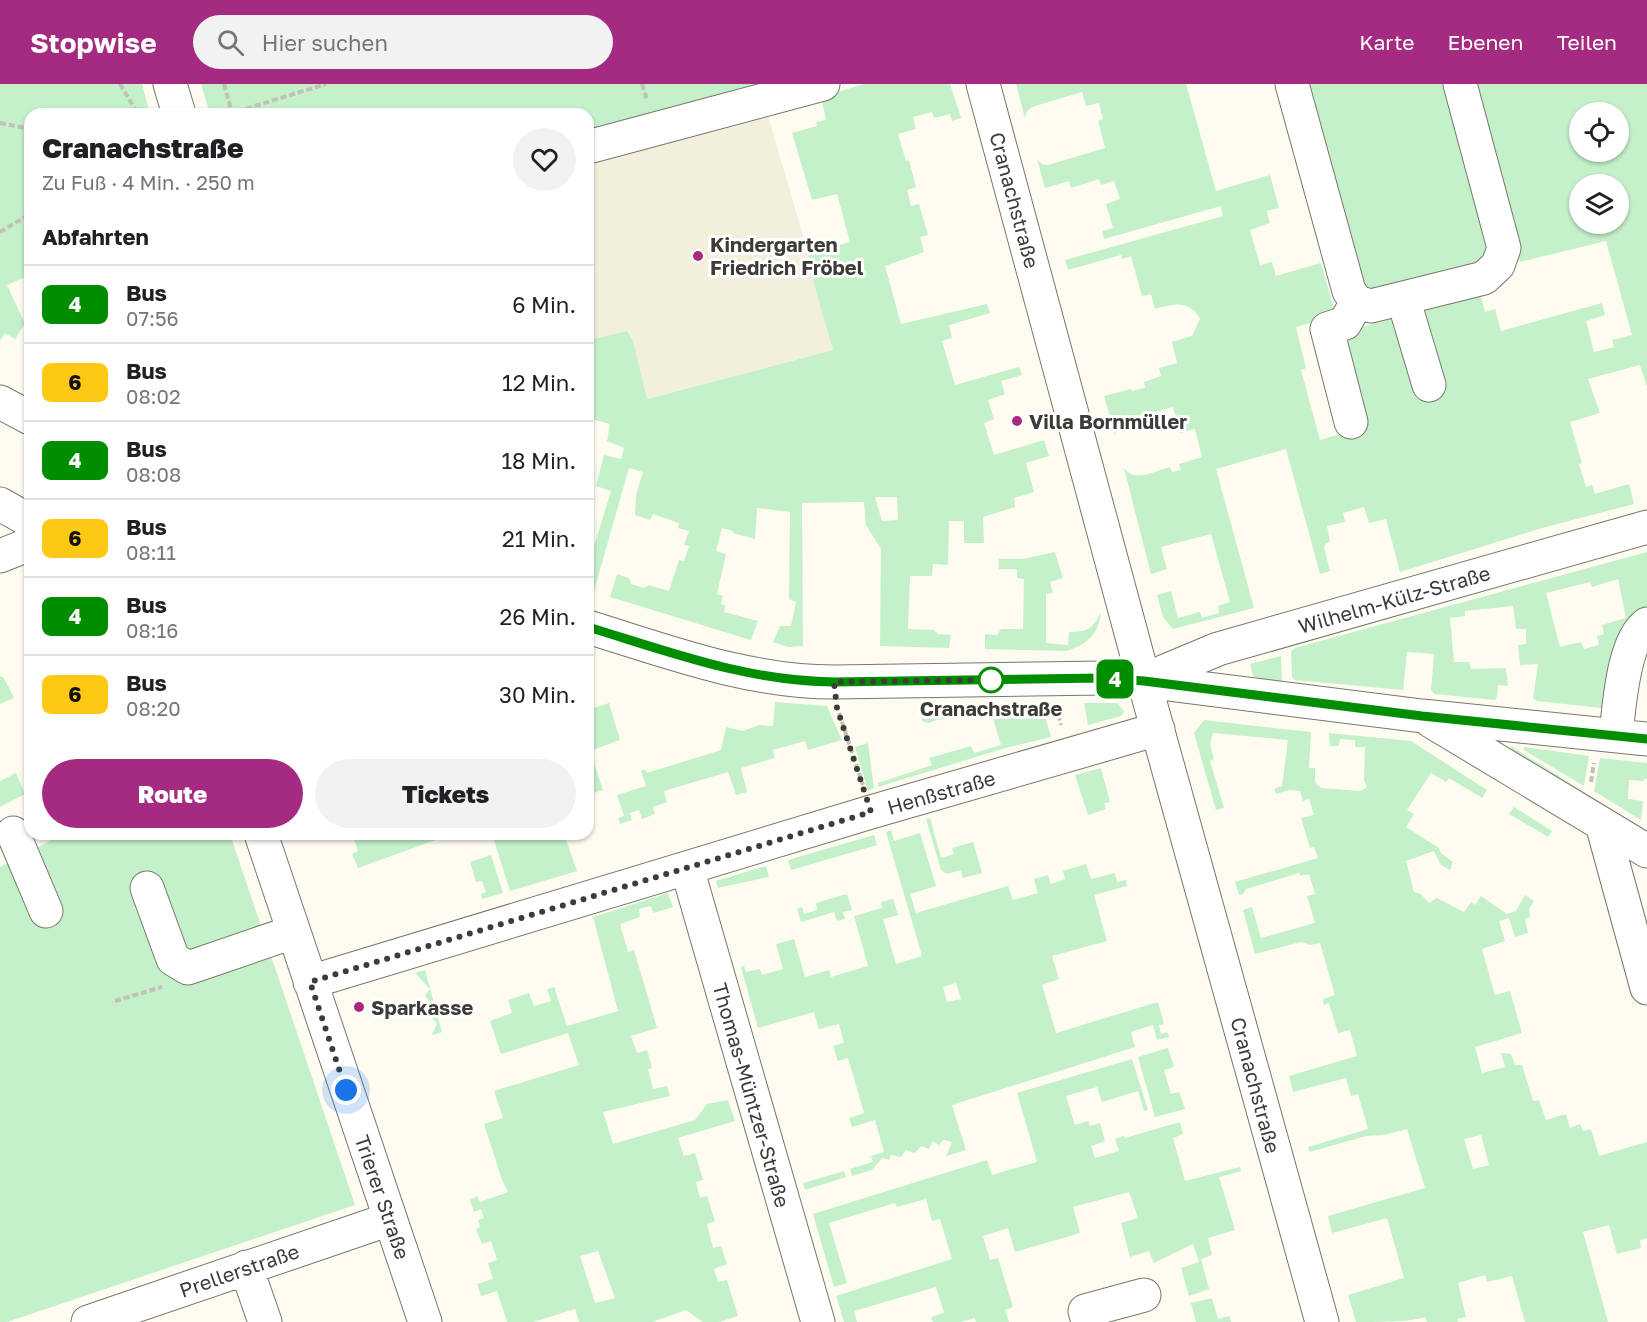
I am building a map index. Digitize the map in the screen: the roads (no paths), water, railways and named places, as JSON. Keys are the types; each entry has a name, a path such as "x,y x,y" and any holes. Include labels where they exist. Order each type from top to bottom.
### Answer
{"street":[{"path":"170,84 177,108"},
{"path":"594,145 823,84"},
{"name":"Cranachstraße","path":"983,84 1144,681 1322,1322"},
{"path":"1292,84 1349,291 1357,302 1371,306 1484,278 1498,265 1504,248 1460,84"},
{"path":"1403,298 1429,385"},
{"path":"1351,422 1327,329 1345,323 1357,302"},
{"path":"0,402 24,415"},
{"path":"0,504 24,518"},
{"name":"Wilhelm-Külz-Straße","path":"1144,681 1218,649 1647,526"},
{"path":"0,556 24,546"},
{"path":"594,629 752,675 834,682 1102,678 1144,681 1422,716 1632,737 1620,699 1634,640 1647,624"},
{"path":"1422,716 1647,851"},
{"name":"Henßstraße","path":"310,982 871,812 1158,729"},
{"path":"1602,824 1647,988"},
{"path":"14,832 46,911"},
{"name":"Trierer Straße","path":"263,840 425,1322"},
{"name":"Thomas-Müntzer-Straße","path":"687,868 818,1322"},
{"path":"147,888 174,959 188,968 293,932"},
{"name":"Prellerstraße","path":"88,1322 390,1219"},
{"path":"246,1267 265,1322"},
{"path":"1088,1322 1085,1311 1144,1295"}],"place":[{"name":"Kindergarten Friedrich Fröbel","path":"698,256"},
{"name":"Villa Bornmüller","path":"1017,421"},
{"name":"Cranachstraße","path":"991,680"},
{"name":"Sparkasse","path":"359,1007"}]}
